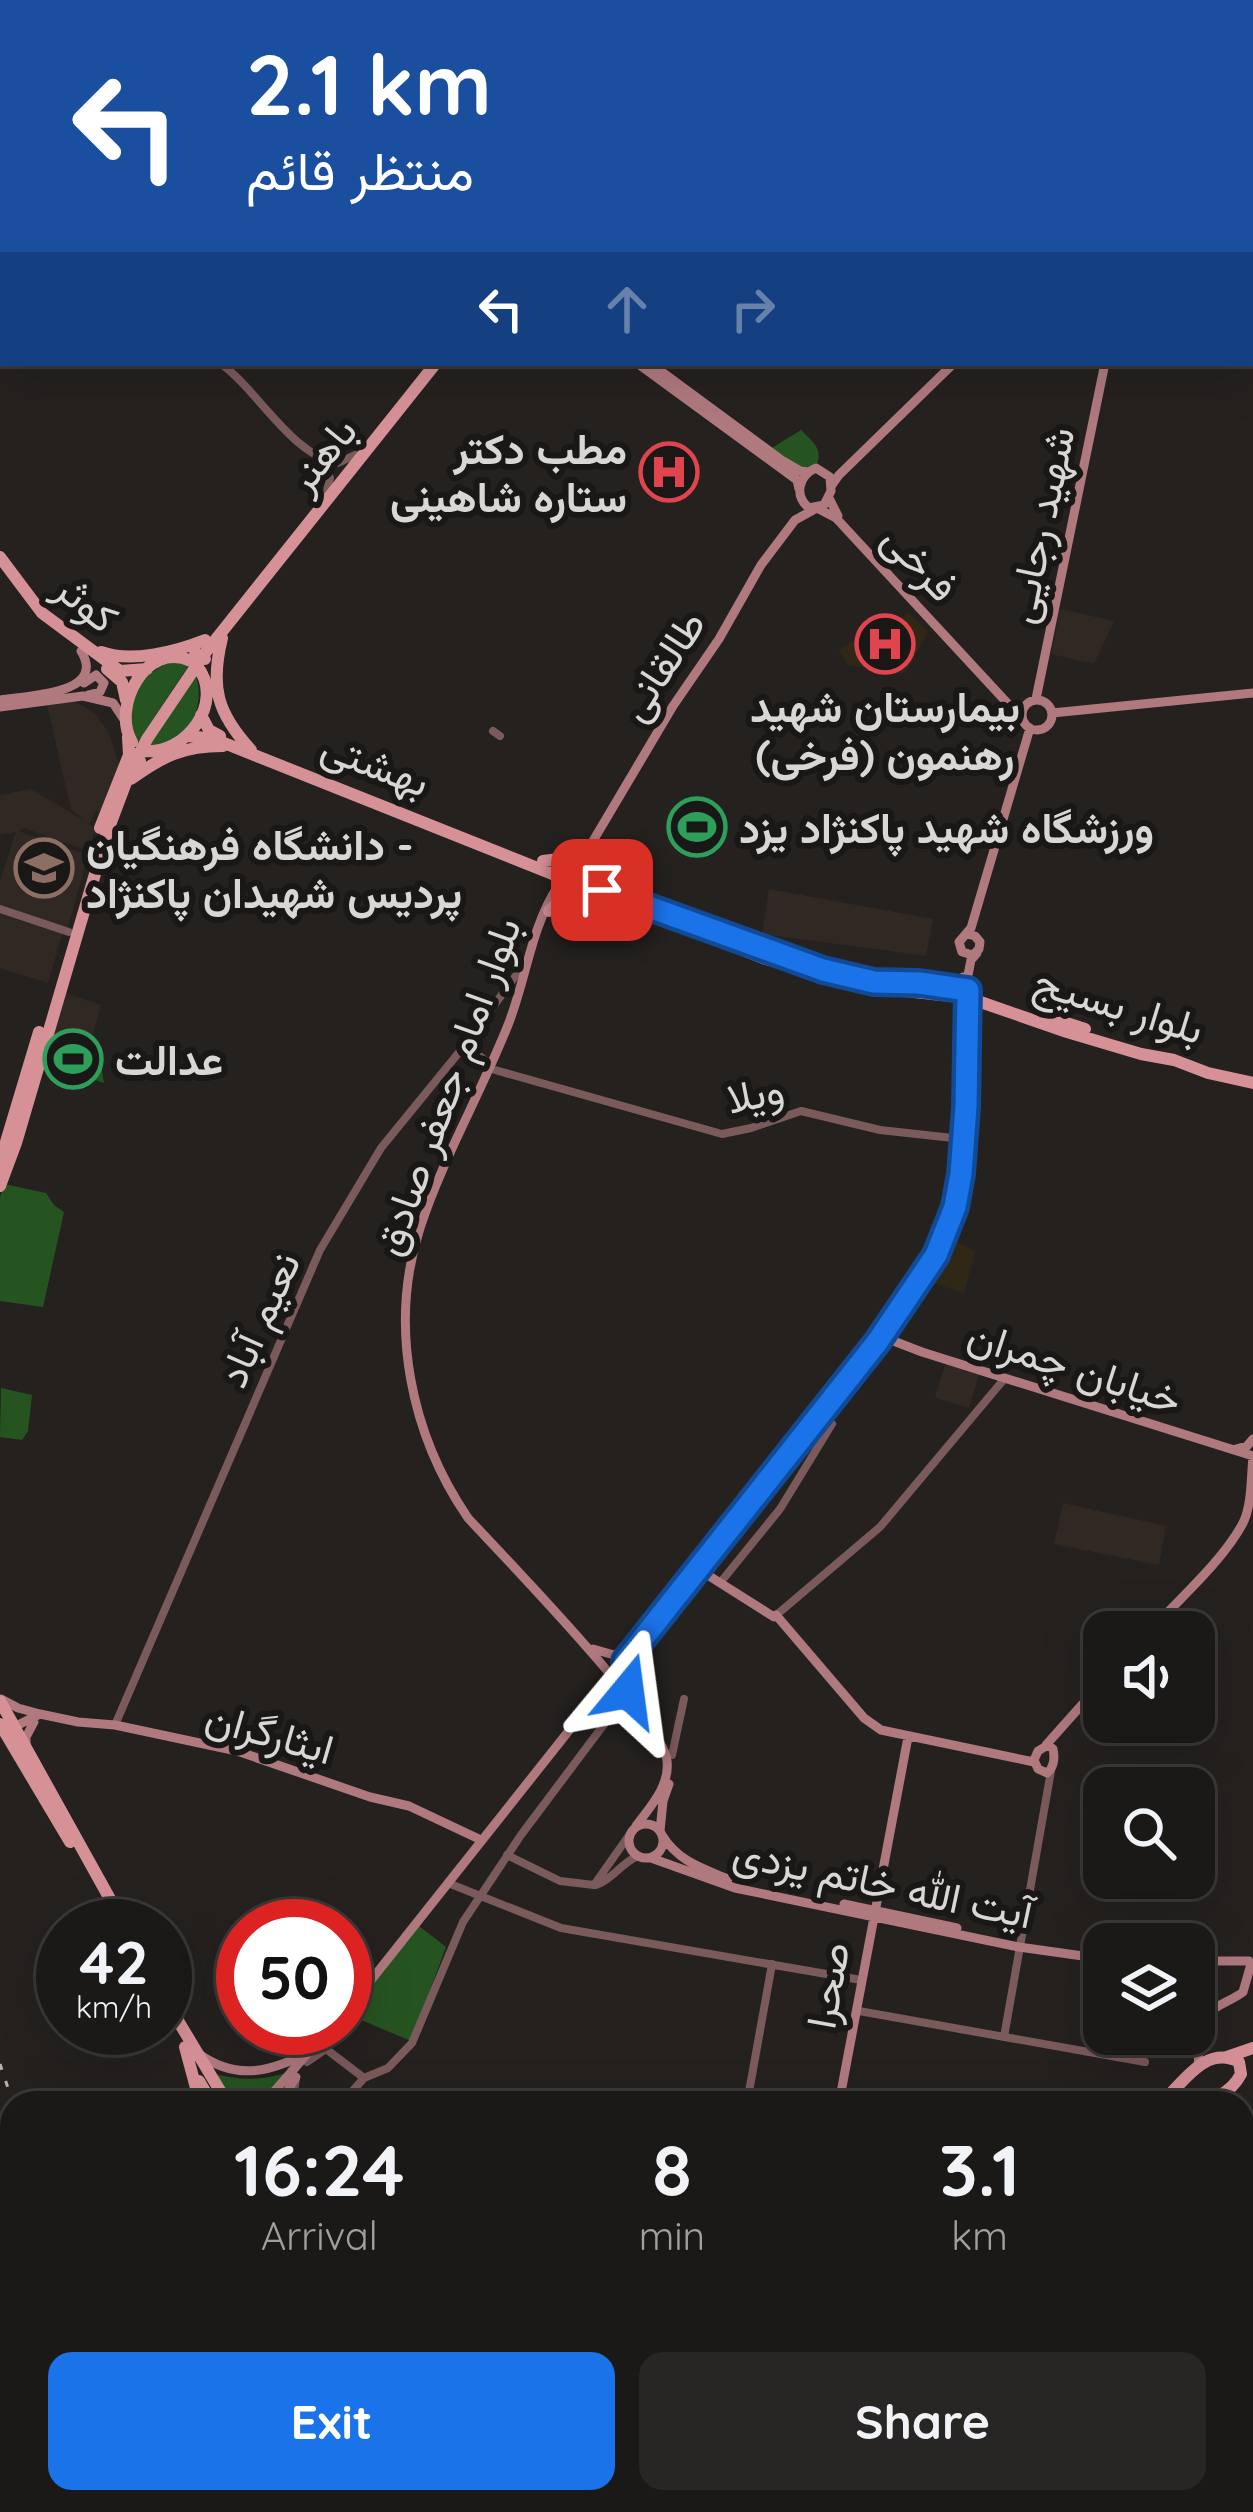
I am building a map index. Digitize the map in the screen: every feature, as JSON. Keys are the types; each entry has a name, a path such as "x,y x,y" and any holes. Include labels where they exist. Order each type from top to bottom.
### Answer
{"main road":[{"name":"باهنر","path":"255,585 429,366"},
{"name":"باهنر","path":"255,585 430,366"},
{"path":"641,366 804,495"},
{"path":"654,366 804,495"},
{"path":"804,495 817,469 834,474 842,470 949,366"},
{"path":"832,485 949,366"},
{"name":"شهید رجایی","path":"1036,699 1104,366"},
{"path":"824,472 832,485 829,498"},
{"name":"طالقانی","path":"570,878 761,565 795,520 804,495 824,505 829,498"},
{"name":"فرخی","path":"804,495 836,518 1027,721"},
{"name":"فرخی","path":"829,498 855,535 1027,721"},
{"name":"کوثر","path":"0,561 42,613 82,648 120,671 125,677 126,700"},
{"path":"0,1186 69,932 127,770 164,704 255,585"},
{"path":"123,719 126,700 147,668 161,659 197,658 222,638 255,585"},
{"path":"197,658 255,585"},
{"path":"222,638 217,664 219,698 227,722 251,750"},
{"path":"82,648 134,657 190,646 197,658 207,692 201,715 188,736 173,747 138,750"},
{"path":"65,689 85,673 82,648"},
{"name":"کوثر","path":"125,677 147,668"},
{"path":"92,676 100,676 104,688 83,697 0,703 76,689 92,676"},
{"path":"1052,713 1253,693"},
{"path":"83,697 113,703 138,750 112,826 105,827"},
{"path":"946,1225 962,1139 969,967 980,945 972,936 974,919 1027,721 1028,702 1045,702 1052,713"},
{"path":"1027,721 1047,726 1052,713"},
{"path":"201,715 206,733"},
{"name":"بهشتی","path":"188,736 206,733 465,837"},
{"name":"بهشتی","path":"206,733 231,747 570,878"},
{"path":"131,779 159,759 190,748 231,747"},
{"path":"0,1163 105,827 138,750"},
{"path":"465,837 570,878"},
{"name":"بلوار بسیج","path":"570,878 823,970 966,994 1240,1077"},
{"name":"بلوار امام جعفر صادق","path":"570,878 422,1224 408,1282 406,1332 413,1396 441,1475 468,1518 515,1565 626,1695"},
{"path":"372,1975 474,1836 612,1675 883,1336 925,1274 956,1203 965,1139 966,994 959,942 972,936"},
{"path":"962,952 976,952"},
{"path":"0,1147 13,1130"},
{"name":"خیابان چمران","path":"883,1336 1253,1455"},
{"name":"خیابان چمران","path":"883,1336 1236,1450"},
{"path":"1236,1450 1253,1439"},
{"path":"1236,1450 1252,1469"},
{"path":"1168,1611 1242,1524 1253,1455"},
{"path":"696,1568 775,1616 864,1718 881,1730 1041,1764"},
{"path":"612,1675 696,1568"},
{"path":"372,1978 598,1692 601,1677 593,1653 614,1655 633,1647"},
{"path":"598,1692 611,1689 626,1695 665,1736 672,1755 672,1774 658,1802 633,1830 632,1859 651,1858 662,1848 658,1802 668,1774 666,1751 626,1695 625,1661"},
{"path":"0,1699 10,1736 105,1899"},
{"name":"ایثارگران","path":"0,1699 37,1718 115,1725 251,1755 370,1797 409,1805 474,1836"},
{"path":"1041,1764 1065,1722 1083,1703"},
{"path":"10,1736 28,1732 37,1718"},
{"path":"10,1736 37,1718"},
{"name":"صحرا","path":"843,2091 908,1737"},
{"path":"1041,1764 1050,1749"},
{"path":"633,1830 649,1824 661,1833 676,1860"},
{"name":"آیت الله خاتم یزدی","path":"651,1858 676,1860 736,1882 873,1916 1083,1953"},
{"path":"857,2011 873,1916"},
{"path":"1193,2071 1202,2018 1243,1992 1249,1957 1215,1958"},
{"path":"1239,2078 1240,2064 1205,2052 1202,2044 1206,2023 1243,2000 1253,1982"},
{"path":"192,2047 214,2063 244,2072 309,2056"},
{"path":"192,2053 211,2091"},
{"path":"190,2055 196,2075 208,2091"},
{"path":"1173,2091 1193,2071 1220,2057 1252,2055"},
{"path":"1229,2091 1252,2055"},
{"path":"287,2091 309,2056"},
{"path":"276,2091 309,2056"}],"street":[{"path":"224,366 328,470 327,491"},
{"path":"316,456 338,463 355,455"},
{"path":"0,910 69,932"},
{"name":"نعیم آباد","path":"115,1725 322,1246 381,1148 517,974"},
{"path":"465,1045 493,1067"},
{"name":"ویلا","path":"493,1067 722,1134 801,1111 880,1130 962,1139"},
{"path":"775,1616 880,1527 1005,1378"},
{"path":"720,1583 780,1509 832,1424"},
{"path":"353,2091 364,2078 388,2068 412,2043 455,1938 479,1897 626,1695"},
{"path":"665,1736 673,1736 682,1700 672,1755"},
{"path":"1004,2037 1047,1788 1041,1764"},
{"path":"594,1885 633,1830"},
{"path":"507,1855 560,1881 594,1885 602,1884 632,1859 616,1854"},
{"path":"448,1883 555,1926 861,1980"},
{"path":"749,2091 772,1964"},
{"path":"857,2011 1145,2062"},
{"path":"309,2056 326,2049 364,2078"},
{"path":"295,2091 296,2078"}],"shaded area":[{"path":"1060,609 1114,621 1094,664 1051,654"},
{"name":"بیمارستان شهید رهنمون (فرخی)","path":"907,611 928,632 906,672 848,665 839,650 877,625 900,622"},
{"path":"69,701 96,715 108,731 120,767 100,812 96,811 89,824 95,829 89,851 24,828 18,831 88,855 68,927 0,906 0,881 16,832 0,835 0,795 31,789 85,821 71,809 47,705"},
{"path":"769,889 933,919 926,956 762,934"},
{"path":"0,914 61,933 48,983 0,968"},
{"path":"65,993 101,1005 90,1046 54,1034"},
{"path":"948,1236 975,1252 964,1293 926,1281"},
{"path":"946,1361 980,1371 969,1408 935,1398"},
{"path":"1063,1503 1166,1526 1159,1565 1054,1544"}],"green space":[{"path":"801,430 819,453 817,464 801,470 772,448"},
{"path":"174,662 189,665 138,742 129,718 135,693 151,673"},
{"path":"194,671 199,692 191,723 165,745 146,746"},
{"name":"ورزشگاه شهید پاکنژاد یزد","path":"681,806 722,820 713,848 672,834"},
{"name":"عدالت","path":"54,1035 98,1049 104,1083 46,1063"},
{"path":"4,1184 46,1193 64,1212 43,1307 0,1301"},
{"path":"1,1388 32,1395 28,1431 22,1440 0,1437"},
{"path":"419,1926 446,1947 411,2041 372,2025 372,1983"},
{"path":"204,2062 213,2066 215,2074 242,2079 286,2073 294,2064 271,2091 230,2091"}],"railway":[{"path":"0,2064 9,2091"}],"place":[{"name":"مطب دکتر ستاره شاهینی","path":"669,472"},
{"name":"بیمارستان شهید رهنمون (فرخی)","path":"885,644"},
{"name":"ورزشگاه شهید پاکنژاد یزد","path":"697,827"},
{"name":"دانشگاه فرهنگیان - پردیس شهیدان پاکنژاد","path":"44,868"},
{"name":"عدالت","path":"73,1059"}],"route":[{"path":"602,890 848,977 968,990 961,1174 955,1207 936,1255 878,1341 625,1661 628,1691"}]}
